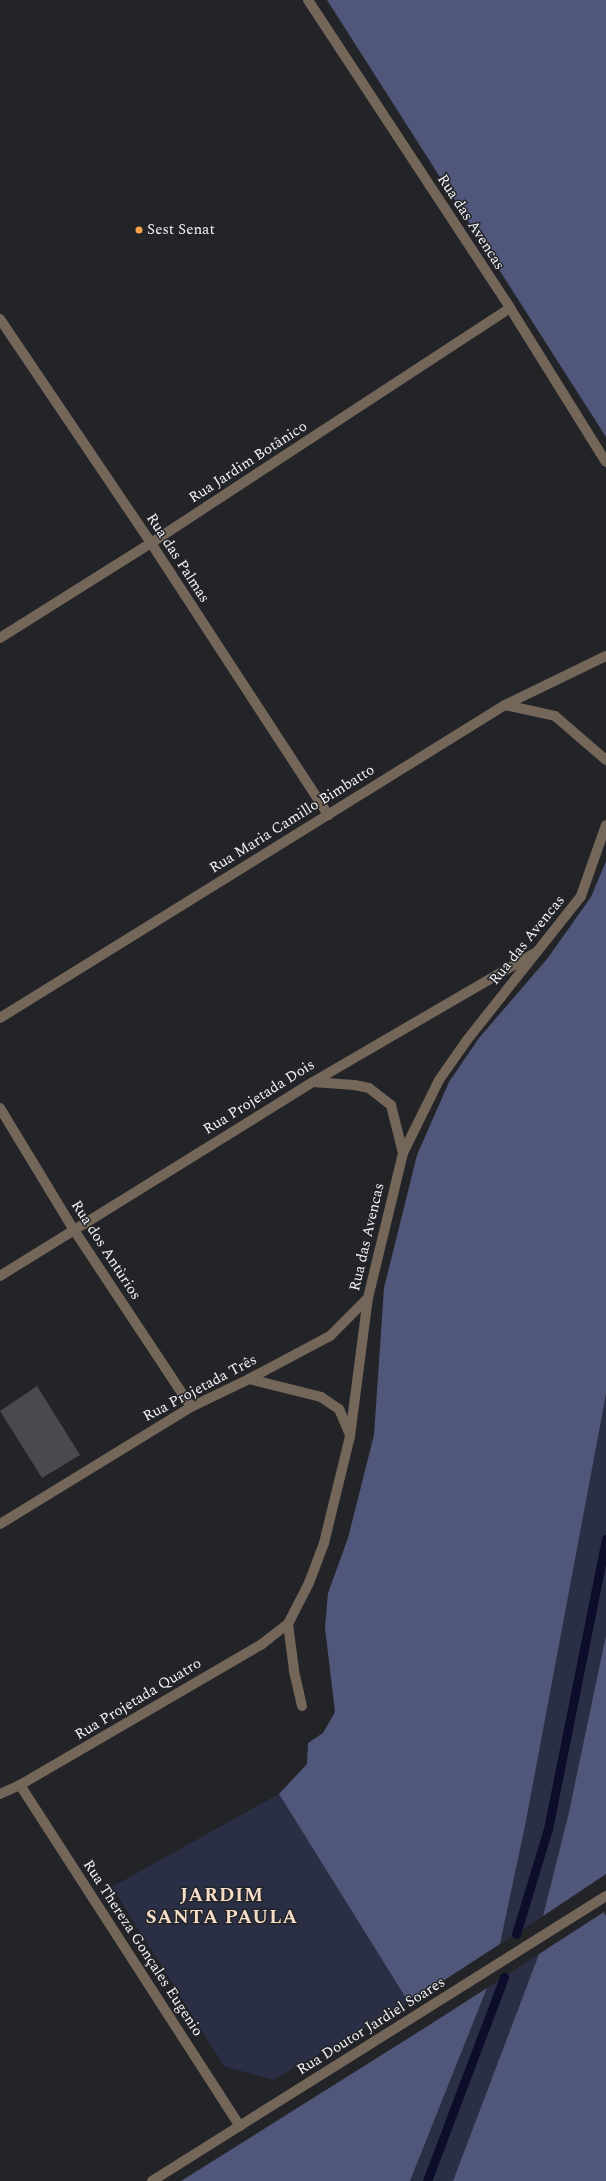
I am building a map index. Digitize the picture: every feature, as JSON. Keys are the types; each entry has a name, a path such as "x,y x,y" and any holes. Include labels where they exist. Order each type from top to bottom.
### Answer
{"street":[{"name":"Rua das Avencas","path":"308,0 510,308 606,462"},
{"name":"Rua Jardim Botânico","path":"0,638 150,543 510,308"},
{"name":"Rua das Palmas","path":"0,319 150,543 328,815"},
{"name":"Rua Maria Camillo Bimbatto","path":"0,1018 505,704 606,656"},
{"path":"505,704 555,716 606,760"},
{"name":"Rua das Avencas","path":"288,1624 309,1583 324,1543 350,1436 368,1298 403,1154 443,1074 466,1040 582,896 606,825"},
{"name":"Rua Projetada Dois","path":"0,1276 313,1082 538,951"},
{"path":"313,1082 354,1085 369,1088 391,1105 403,1154"},
{"name":"Rua dos Antùrios","path":"0,1108 74,1230 191,1407"},
{"name":"Rua Projetada Três","path":"0,1524 191,1407 249,1379 330,1336 368,1298"},
{"path":"249,1379 321,1398 339,1409 350,1436"},
{"path":"288,1624 294,1670 302,1706"},
{"name":"Rua Projetada Quatro","path":"0,1794 20,1785 262,1644 288,1624"},
{"name":"Rua Thereza Gonçales Eugenio","path":"20,1785 240,2126"},
{"name":"Rua Doutor Jardiel Soares","path":"152,2181 606,1896"}],"shaded area":[{"path":"327,0 606,0 606,437 521,304"},
{"path":"606,861 606,1394 526,1821 500,1944 409,2003 279,1794 307,1764 308,1743 323,1733 335,1712 325,1628 328,1593 348,1538 374,1435 384,1288 417,1155 449,1082 479,1038 547,959 591,897"},
{"path":"606,1394 606,1635 569,1812 543,1916 500,1944 526,1821"},
{"path":"606,1635 606,1874 543,1916 569,1812"},
{"path":"279,1794 409,2003 273,2080 224,2066 112,1887"},
{"path":"604,1912 606,1916 606,2181 453,2181 539,1954"},
{"path":"539,1954 453,2181 410,2181 487,1988"},
{"path":"487,1988 410,2181 181,2181 423,2029"}],"building":[{"path":"37,1386 80,1455 42,1478 0,1411"}],"waterway":[{"path":"516,1934 548,1829 606,1539"},
{"path":"427,2181 504,1977"}],"place":[{"name":"Sest Senat","path":"139,230"}],"district":[{"name":"JARDIM SANTA PAULA","path":"222,1907"}]}
